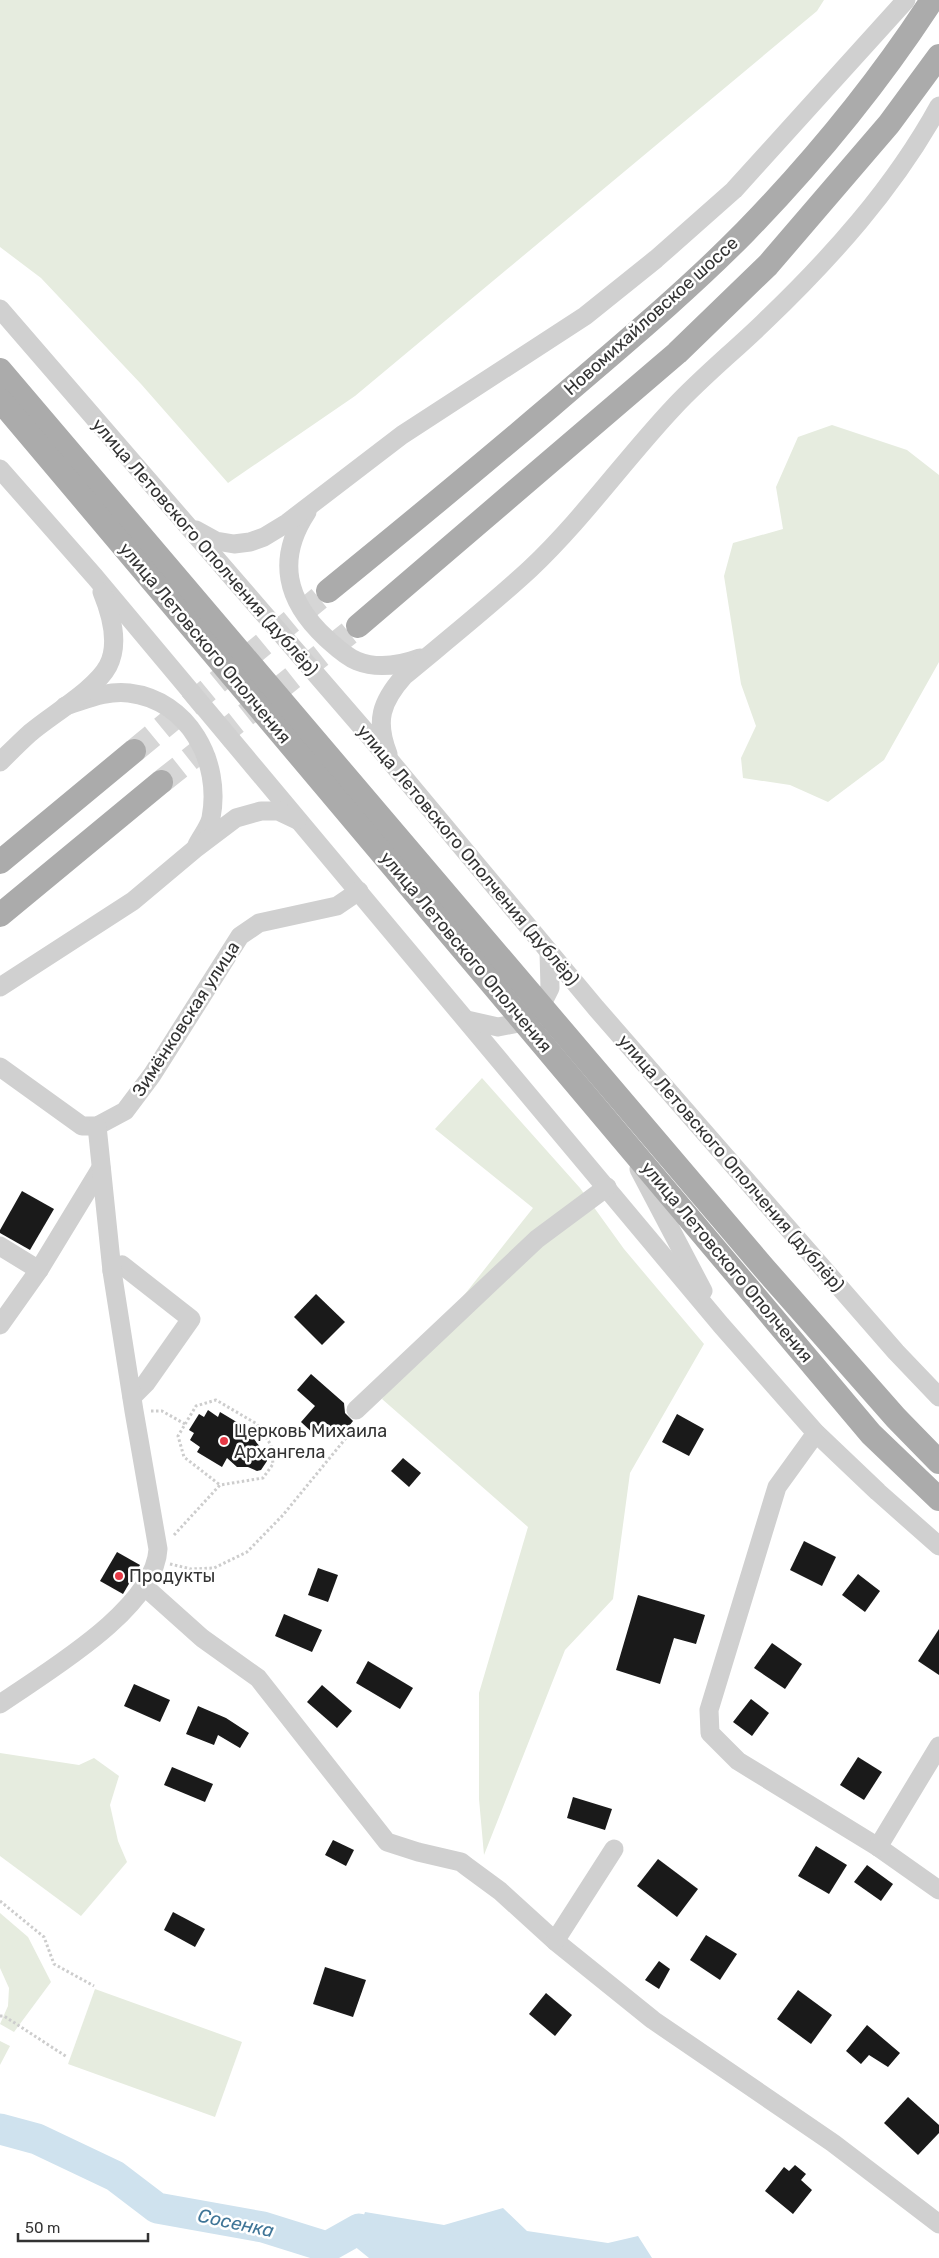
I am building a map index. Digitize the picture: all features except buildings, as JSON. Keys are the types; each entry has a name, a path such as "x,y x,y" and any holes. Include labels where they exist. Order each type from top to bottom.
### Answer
{"main road":[{"name":"Новомихайловское шоссе","path":"328,591 440,501 654,318 744,233 800,173 859,102 932,0"},
{"path":"358,626 677,352 768,265 833,192 889,124 939,56"},
{"name":"улица Летовского Ополчения","path":"0,370 770,1275 896,1418 939,1462"},
{"name":"улица Летовского Ополчения","path":"0,400 871,1434 939,1499"},
{"path":"0,862 134,750"},
{"path":"0,915 161,782"}],"street":[{"path":"181,519 199,533 216,541 234,544 250,542 264,537 287,523 316,499 417,425 585,316 656,259 734,190 906,0"},
{"path":"391,762 383,741 380,725 383,707 395,686 530,568 582,513 675,406 765,321 830,254 885,192 925,132 939,106"},
{"name":"улица Летовского Ополчения (дублёр)","path":"0,309 391,762 549,952 896,1352 939,1397"},
{"path":"0,469 96,577 720,1325 816,1433 878,1492 939,1546"},
{"path":"316,499 296,529 289,555 288,580 298,603 317,629 342,652 357,661 382,665 404,664 428,656"},
{"path":"0,762 30,733 95,681 108,666 114,649 109,608 96,577"},
{"path":"65,706 101,695 126,692 150,697 170,708 188,726 202,744 211,769 213,796 210,820 195,848"},
{"path":"0,987 133,900 195,848 236,818 247,813 278,811 291,815 300,822"},
{"name":"Зимёнковская улица","path":"97,1126 125,1111 152,1075 240,936 259,923 290,918 338,906 359,891"},
{"path":"467,1020 498,1027 524,1022 541,1006 550,988 549,952"},
{"path":"0,1067 82,1126 97,1126 112,1271 158,1555 145,1587 95,1638 0,1704"},
{"path":"624,1139 720,1325"},
{"path":"0,1325 40,1270 101,1168"},
{"path":"357,1417 537,1239 606,1187"},
{"path":"0,1246 40,1270"},
{"path":"112,1271 122,1265 191,1319 133,1404"},
{"path":"816,1433 777,1487 709,1710 710,1733 738,1761 878,1847 939,1890"},
{"path":"145,1587 202,1638 258,1678 387,1842 418,1852 461,1862 500,1890 555,1941 653,2020 833,2143 939,2224"},
{"path":"878,1847 939,1746"},
{"path":"555,1941 614,1849"}],"path":[{"path":"220,1485 184,1457 178,1436 196,1406 216,1400 257,1424 271,1445 273,1464 263,1478 220,1485 158,1555 191,1569 214,1568 247,1552 283,1515 357,1417"},
{"path":"133,1404 162,1411 185,1424"},
{"path":"0,1901 44,1937 54,1964 94,1986"},
{"path":"0,2016 4,2016 68,2057"}],"shaded area":[{"path":"0,0 824,0 817,11 355,396 228,483 141,384 41,278 0,247"},
{"path":"832,425 907,450 939,475 939,662 884,760 828,802 790,785 743,778 741,758 756,726 741,684 724,576 733,543 783,529 776,487 798,437"},
{"path":"482,1078 580,1188 624,1249 704,1344 630,1473 613,1599 565,1650 484,1855 479,1799 479,1693 528,1527 382,1399 533,1208 435,1129"},
{"path":"0,1753 79,1765 94,1758 119,1776 110,1805 118,1841 127,1862 81,1916 0,1856"},
{"path":"0,1913 28,1937 51,1982 14,2032 0,2024 8,2006 9,1988 0,1968"},
{"path":"95,1989 242,2042 215,2117 68,2064"},
{"path":"0,2041 10,2046 0,2065"}],"water":[{"path":"503,2208 527,2231 608,2243 638,2236 652,2258 369,2258 353,2245 365,2212 444,2225"}],"waterway":[{"name":"Сосенка","path":"0,2129 37,2139 115,2176 157,2208 263,2227 327,2247 359,2229 482,2258"}],"tunnel":[{"path":"134,751 328,591"},
{"path":"161,782 358,626"}],"place":[{"name":"Церковь Михаила Архангела","path":"224,1441"},
{"name":"Продукты","path":"119,1576"}]}
